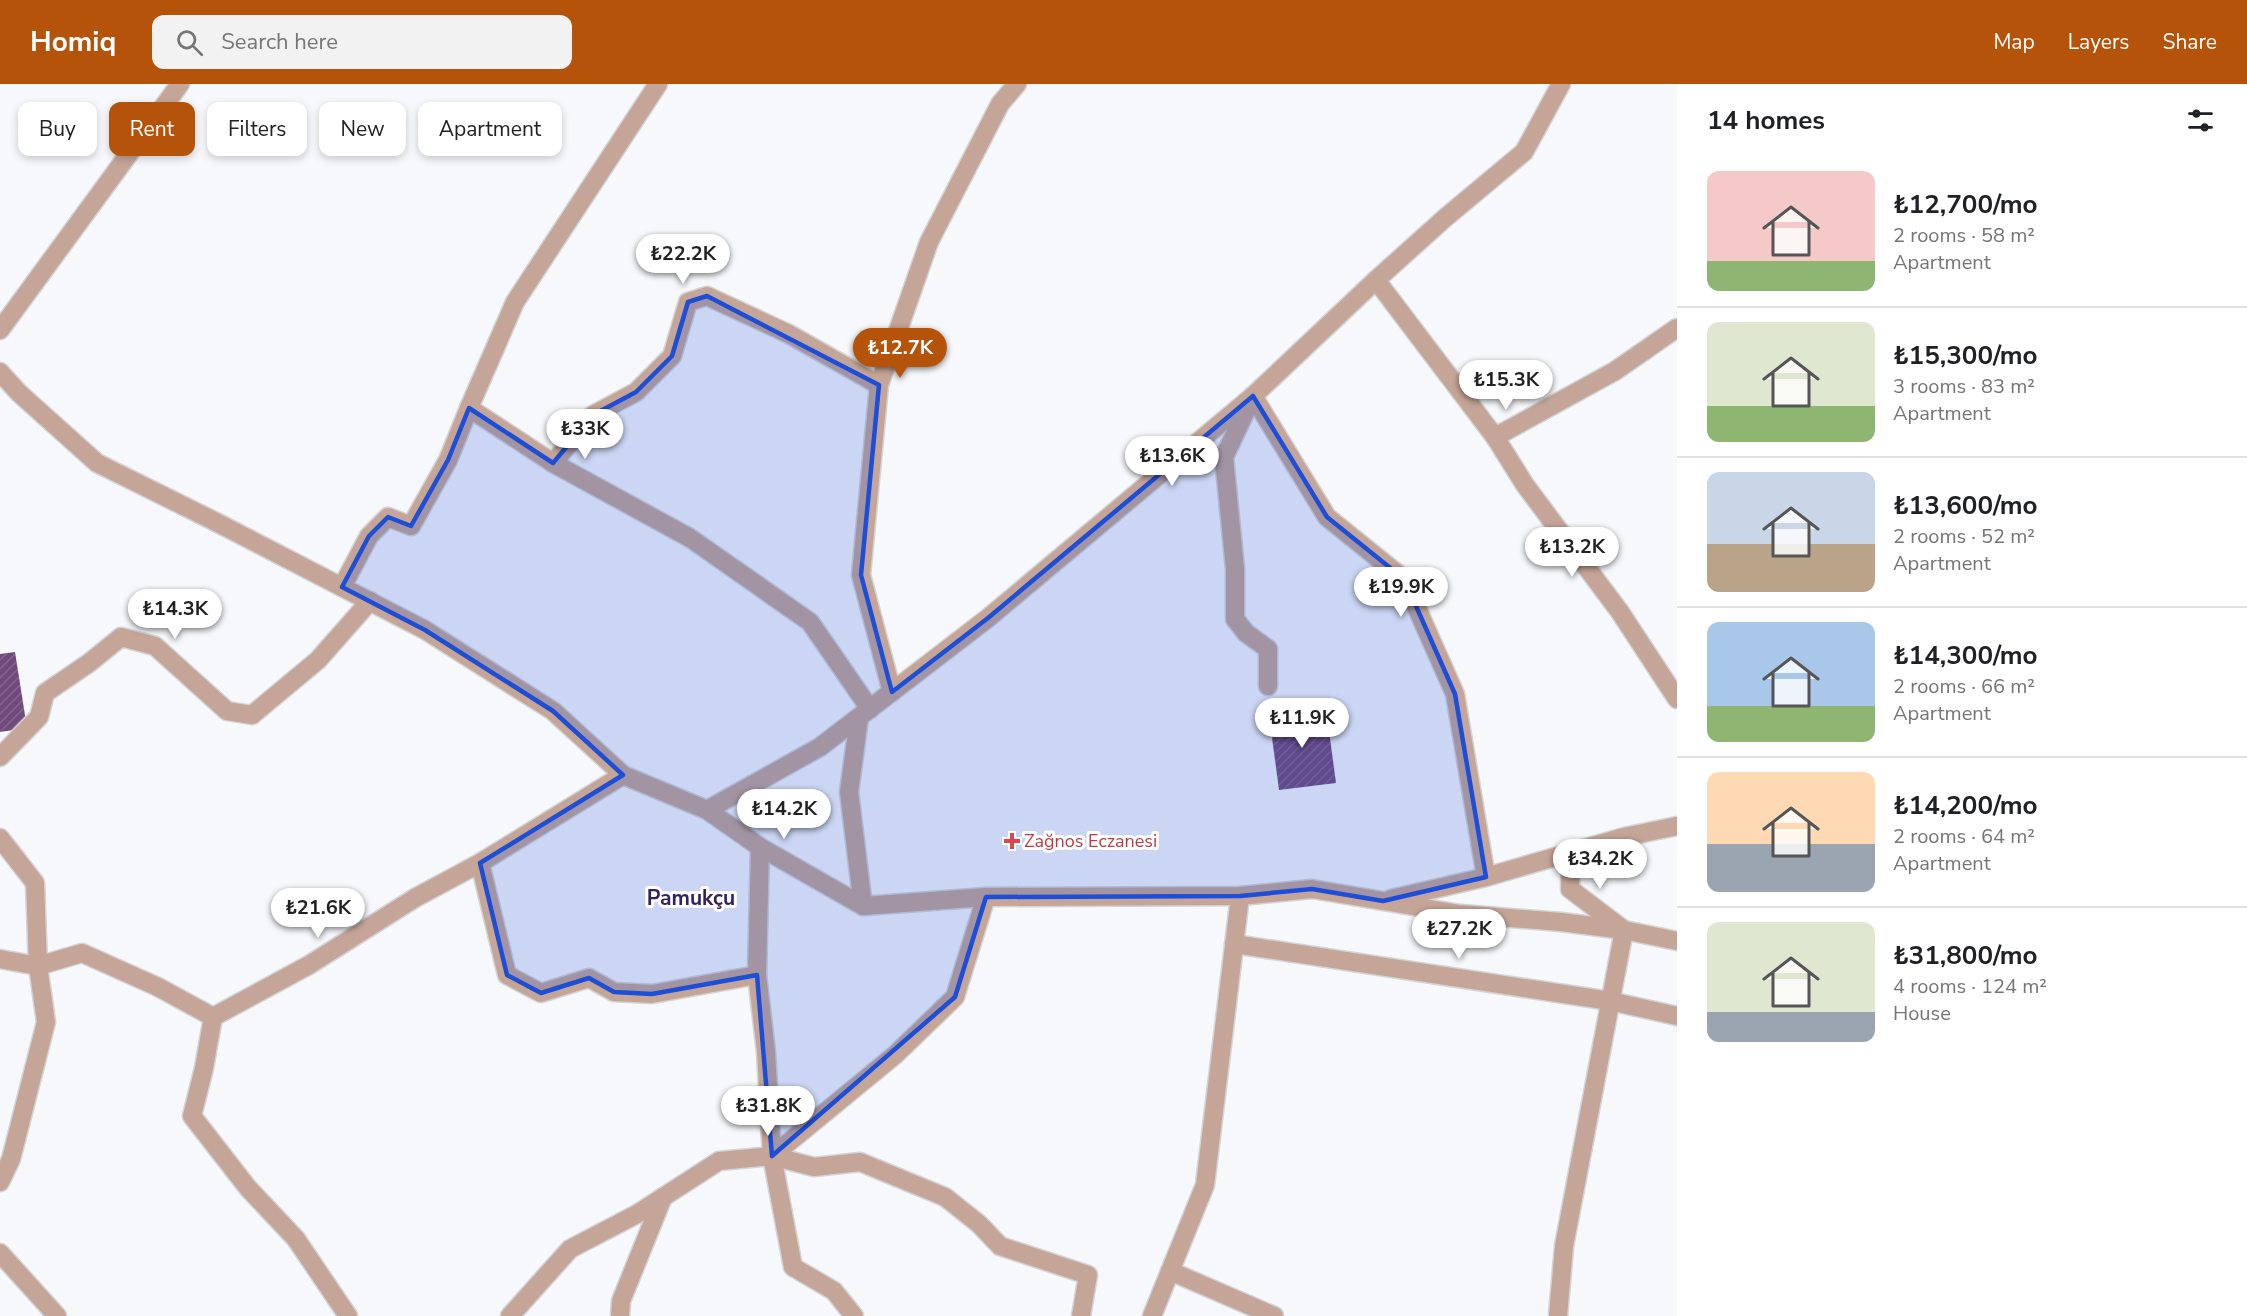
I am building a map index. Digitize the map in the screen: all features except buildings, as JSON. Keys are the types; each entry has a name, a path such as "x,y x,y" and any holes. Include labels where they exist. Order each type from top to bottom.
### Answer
{"street":[{"path":"0,330 180,84"},
{"path":"342,587 369,536 388,517 411,526 448,460 515,302 657,84"},
{"path":"892,692 861,575 879,385 929,242 1000,104 1017,84"},
{"path":"707,810 820,747 988,618 1253,396 1376,280 1524,152 1561,84"},
{"path":"1376,280 1495,437 1525,485 1620,612 1677,699"},
{"path":"553,463 593,415 636,392 672,356 688,302 707,296 789,334 879,385"},
{"path":"1495,437 1615,371 1677,328"},
{"path":"0,372 18,393 97,463 424,630 553,711 623,775 707,810 760,847 863,906 986,897 1240,896 1312,890 1460,914 1561,922 1624,930 1677,941"},
{"path":"1253,396 1224,456 1235,569 1235,619 1246,633 1268,649 1268,686"},
{"path":"1253,396 1326,517 1404,579 1455,694 1486,877"},
{"path":"469,408 553,463 690,538 810,622 864,713 849,792 863,906"},
{"path":"0,757 39,717 45,693 89,663 121,637 155,646 227,711 252,715 318,660 370,601"},
{"path":"213,1017 309,965 415,898 480,863 623,775"},
{"path":"1383,901 1486,877 1624,837 1677,826"},
{"path":"0,838 35,883 38,966 46,1022 10,1159 0,1182"},
{"path":"760,847 757,975 766,1052 772,1156 793,1267 834,1291 854,1316"},
{"path":"1571,852 1570,889 1624,930"},
{"path":"480,863 507,975 541,993 589,978 614,992 652,994 757,975"},
{"path":"1152,1316 1205,1185 1240,896"},
{"path":"772,1156 895,1055 955,997 986,897"},
{"path":"1558,1316 1564,1246 1624,930"},
{"path":"1234,944 1610,1001 1677,1016"},
{"path":"0,959 38,966 82,953 158,987 213,1017"},
{"path":"213,1017 192,1116 248,1188 296,1239 348,1316"},
{"path":"510,1316 570,1249 638,1214 719,1161 772,1156 814,1167 860,1162 945,1197 979,1224 1000,1246 1088,1275 1081,1316"},
{"path":"620,1316 621,1301 663,1197"},
{"path":"0,1253 57,1316"},
{"path":"1170,1271 1274,1316"}],"highlighted area":[{"path":"707,296 879,385 861,575 892,692 988,618 1253,396 1327,517 1404,579 1455,694 1486,877 1383,901 1312,889 1240,896 986,897 955,997 772,1156 757,975 652,994 614,992 589,978 541,993 507,975 480,863 623,775 553,711 425,630 342,587 369,536 388,517 411,526 448,460 469,408 553,463 593,415 636,392 672,356 688,302"}],"place":[{"name":"Zağnos Eczanesi","path":"1012,841"}],"district":[{"name":"Pamukçu","path":"691,898"}]}
